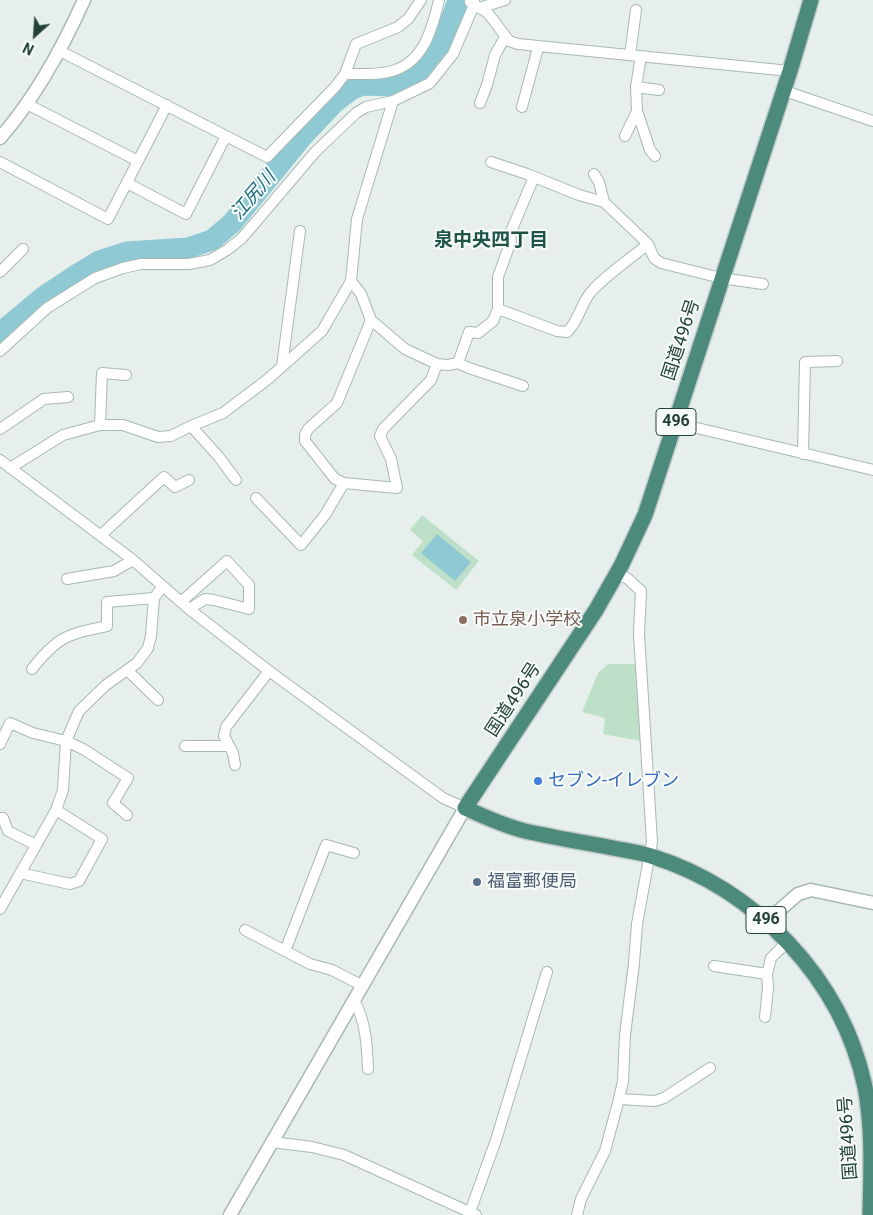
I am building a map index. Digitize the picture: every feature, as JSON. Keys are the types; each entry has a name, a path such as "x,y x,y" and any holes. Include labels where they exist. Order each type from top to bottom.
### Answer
{"highway":[{"name":"国道496号","path":"812,0 645,514 617,573 596,610 465,808 499,823 526,831 650,856 673,864 716,885 742,901 767,920 810,968 831,1002 849,1038 869,1087 872,1151 870,1215"}],"street":[{"path":"0,138 27,104 60,51 84,0"},
{"path":"60,51 267,157 335,87 345,74 356,44 398,27 408,19 421,0"},
{"path":"345,74 388,72 402,68 416,59 434,25 439,0"},
{"path":"474,3 505,0"},
{"path":"474,3 488,14 509,41 518,44 538,48 790,71"},
{"path":"0,351 46,308 95,278 123,268 142,264 188,264 210,260 227,250 241,239 316,151 356,113 366,107 393,101 430,83 453,54 474,3"},
{"path":"630,55 636,10"},
{"path":"480,103 495,56 505,37"},
{"path":"522,107 538,48"},
{"path":"641,56 636,87 637,111 650,150 654,156"},
{"path":"636,87 659,90"},
{"path":"782,90 873,121"},
{"path":"10,468 64,435 100,425 123,426 158,437 171,436 223,414 322,331 351,281 357,219 393,101"},
{"path":"27,104 138,161"},
{"path":"0,162 108,219 167,105"},
{"path":"625,136 637,111"},
{"path":"127,183 186,214 226,136"},
{"path":"491,162 534,177 579,196 604,202 648,244 654,258 661,263 722,278 763,284"},
{"path":"594,174 599,182 604,202"},
{"path":"458,363 469,332 478,333 493,321 498,309 498,277 511,241 510,234 534,177"},
{"path":"282,366 300,231"},
{"path":"498,309 557,331 567,332 571,328 584,300 592,291 648,244"},
{"path":"0,272 23,249"},
{"path":"351,281 362,294 372,320 405,350 437,364 448,365 458,363 523,386"},
{"path":"372,320 337,404 308,428 305,435 305,441 335,479 344,483 398,488 391,459 380,436 383,429 431,380 437,364"},
{"path":"804,454 805,362 837,361"},
{"path":"100,425 102,373 126,375"},
{"path":"0,429 44,399 68,397"},
{"path":"676,423 873,470"},
{"path":"191,426 219,457 236,480"},
{"path":"0,460 133,560 185,606 270,672 443,798 465,808 230,1215"},
{"path":"101,535 164,477 175,487 189,480"},
{"path":"256,498 301,545 325,515 344,483"},
{"path":"67,579 114,571 133,560"},
{"path":"227,560 249,585 249,609 205,599 185,606 227,560"},
{"path":"577,1215 581,1199 605,1151 623,1081 625,1035 637,924 652,842 639,634 641,591 628,579 617,573"},
{"path":"0,909 56,810 63,790 66,741 79,711 106,685 137,663 148,648 152,636 154,598 163,586"},
{"path":"32,669 44,653 60,640 79,632 107,626 108,602 154,598"},
{"path":"127,670 158,700"},
{"path":"235,765 233,753 224,736 226,727 270,672"},
{"path":"0,744 10,723 33,733 66,741 83,748 128,778 113,803 127,815"},
{"path":"185,746 228,746"},
{"path":"20,873 70,884 79,881 102,839 56,810"},
{"path":"0,818 3,818 8,831 36,845"},
{"path":"285,951 326,845 354,853"},
{"path":"767,920 798,894 810,890 873,903"},
{"path":"245,930 310,964 332,970 363,986"},
{"path":"765,1018 768,987 767,974 771,958 787,942"},
{"path":"714,966 767,974"},
{"path":"272,1142 312,1147 344,1155 473,1213 547,972"},
{"path":"354,1000 360,1012 366,1035 368,1069"},
{"path":"619,1099 655,1101 664,1098 710,1068"}],"green space":[{"path":"422,515 479,561 456,590 412,555 423,541 410,530"},
{"path":"608,664 637,664 641,741 603,734 605,718 582,712 598,673"}],"water":[{"path":"437,534 471,562 455,581 421,553"}],"waterway":[{"name":"江尻川","path":"0,333 43,297 99,261 127,252 188,248 212,240 232,223 302,137 334,103 351,90 362,85 395,86 415,76 432,62 446,34 458,0"}],"place":[{"name":"市立泉小学校","path":"463,620"},
{"name":"セブン-イレブン","path":"538,781"},
{"name":"福富郵便局","path":"477,882"}],"district":[{"name":"泉中央四丁目","path":"491,241"}]}
